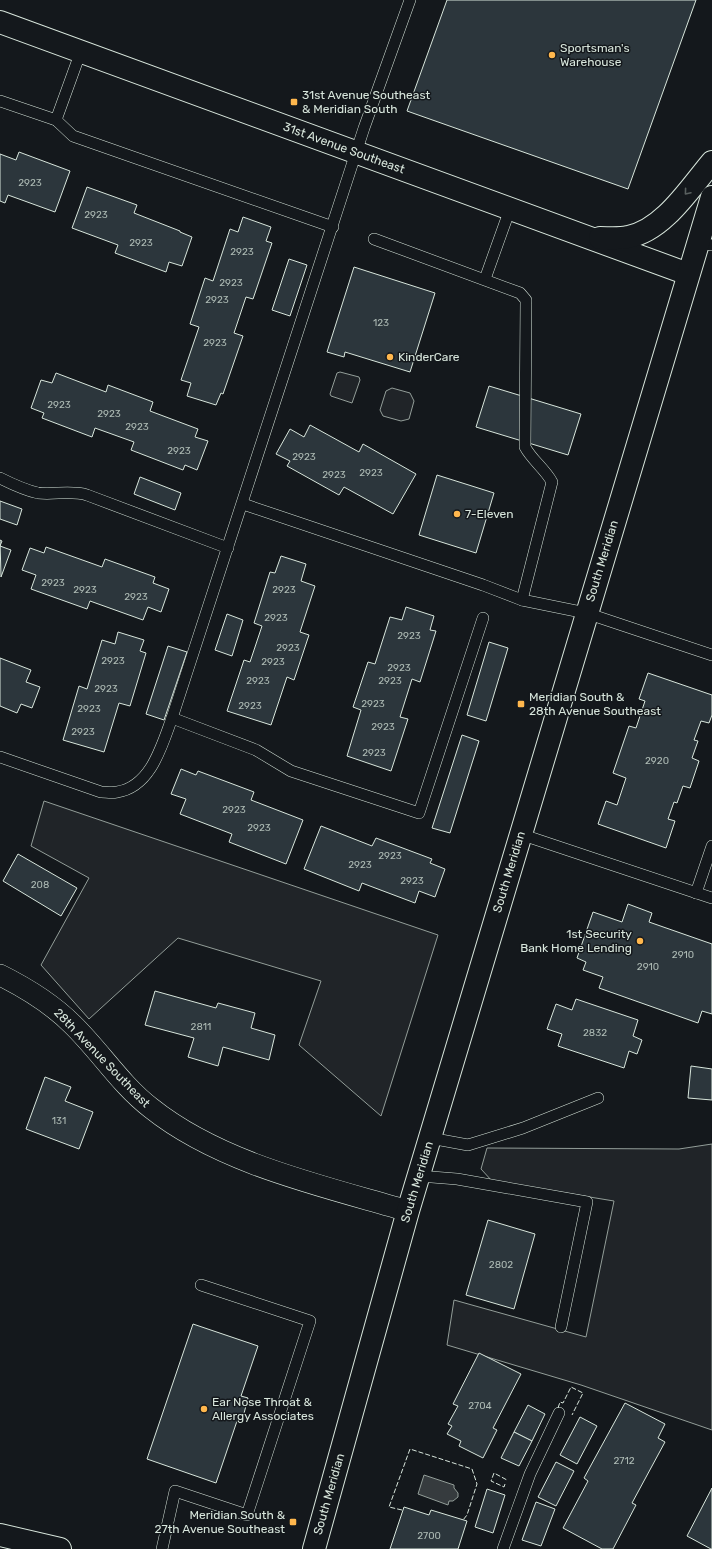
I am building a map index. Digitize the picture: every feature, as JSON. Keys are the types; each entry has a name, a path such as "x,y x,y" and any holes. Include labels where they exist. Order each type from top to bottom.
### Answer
{"main road":[{"name":"31st Avenue Southeast","path":"0,22 688,274"},
{"path":"590,238 628,237 657,224 712,162"},
{"name":"South Meridian","path":"314,1549 408,1211 586,613 688,274 705,244 712,197"},
{"path":"0,1535 60,1549"}],"street":[{"name":"28th Avenue Southeast","path":"0,975 41,998 56,1010 73,1025 133,1093 162,1117 180,1128 223,1150 260,1165 322,1187 408,1211"}],"lane":[{"path":"0,757 88,789 101,792 117,792 131,787 144,776 153,765 172,718 357,152 410,0"},
{"path":"56,120 82,52"},
{"path":"0,100 56,120 74,136 333,227"},
{"path":"485,279 510,209"},
{"path":"374,239 520,293 526,300 525,447 529,455 549,475 552,482 522,600"},
{"path":"0,478 26,490 39,493 79,493 87,495 228,548"},
{"path":"243,504 483,585 522,600 586,613 712,655"},
{"path":"172,718 256,750 291,771 419,813 483,618"},
{"path":"520,834 712,898"},
{"path":"696,893 712,846"},
{"path":"430,1138 468,1144 522,1128 598,1098"},
{"path":"419,1176 457,1179 587,1202 561,1327"},
{"path":"162,1549 175,1491 247,1515 310,1321 201,1285"},
{"path":"502,1549 530,1474 559,1413"}],"shaded area":[{"path":"340,372 359,377 360,380 352,403 331,396 330,394 337,373"},
{"path":"392,388 410,393 414,401 409,419 401,421 383,416 380,410 386,391"},
{"path":"44,801 438,935 381,1116 299,1045 321,981 178,938 89,1019 41,965 89,878 31,846"},
{"path":"712,1144 712,1430 581,1385 447,1345 454,1300 586,1337 614,1201 492,1181 481,1169 487,1148 679,1149"},
{"path":"424,1475 454,1485 454,1488 458,1493 458,1497 453,1501 449,1501 448,1505 418,1494"}],"building":[{"name":"Sportsman's Warehouse","path":"447,0 696,0 628,189 407,111"},
{"path":"19,152 70,171 55,212 8,195 5,203 0,201 0,154 16,160"},
{"path":"87,187 137,205 134,213 192,237 182,266 169,262 166,272 115,253 118,245 72,228"},
{"path":"243,217 271,227 266,241 272,243 253,299 246,297 234,333 243,336 223,394 221,393 216,405 187,396 191,383 181,380 199,327 190,324 205,278 213,281 230,229 238,232"},
{"path":"289,259 307,265 290,316 272,310"},
{"path":"354,267 435,293 410,372 345,352 344,357 327,352"},
{"path":"56,373 106,392 108,385 153,402 150,411 198,429 195,437 208,441 197,470 185,465 183,470 131,450 134,442 95,428 92,437 42,418 44,413 31,408 41,380 52,383"},
{"path":"489,386 581,414 568,455 476,427"},
{"path":"310,425 359,452 363,444 416,474 393,514 344,487 339,495 287,466 290,461 276,454 290,429 304,437"},
{"name":"7-Eleven","path":"437,475 494,493 476,553 419,535"},
{"path":"140,477 181,493 175,510 134,494"},
{"path":"0,501 22,509 17,525 0,519"},
{"path":"0,546 11,550 1,577"},
{"path":"46,547 102,567 105,559 155,577 153,583 169,589 161,612 148,607 143,620 90,601 87,609 31,589 36,575 22,570 30,548 44,553"},
{"path":"281,556 306,564 301,581 315,586 300,632 309,635 294,680 287,677 271,725 227,711 244,660 250,662 262,626 254,623 270,572 275,573"},
{"path":"406,607 434,616 430,630 436,631 420,682 412,679 400,717 408,719 391,771 347,756 361,710 353,707 368,662 375,664 390,617 402,620"},
{"path":"227,614 243,620 232,656 215,650"},
{"path":"118,632 144,640 140,651 146,653 130,706 119,703 104,752 63,740 79,686 87,689 102,640 115,644"},
{"path":"489,642 508,648 486,721 467,715"},
{"path":"168,646 187,652 164,720 146,714"},
{"path":"0,658 31,670 26,682 40,687 32,708 21,704 17,713 0,706"},
{"path":"648,673 712,695 712,715 709,723 701,721 694,740 698,741 692,758 699,761 690,788 683,786 677,803 674,802 668,819 675,821 666,848 598,824 606,801 617,805 626,778 613,773 629,726 636,728 645,701 639,699"},
{"path":"462,735 479,741 450,833 432,828"},
{"path":"181,769 196,775 198,771 254,792 251,800 303,820 286,864 229,842 232,834 180,814 186,799 171,794"},
{"path":"321,826 372,846 376,838 432,859 430,863 445,869 435,897 419,891 415,903 362,883 359,891 304,869"},
{"path":"18,854 77,888 61,916 3,881"},
{"path":"628,904 652,913 649,922 712,944 712,1014 702,1011 698,1023 599,988 603,977 583,970 586,962 577,958 593,912 622,922"},
{"path":"155,991 216,1008 218,1003 255,1013 251,1028 275,1035 269,1060 223,1047 218,1066 188,1057 194,1038 145,1025"},
{"path":"576,999 638,1020 633,1036 642,1040 637,1054 629,1051 624,1068 558,1046 562,1034 547,1029 556,1004 572,1010"},
{"path":"691,1066 712,1069 712,1100 688,1098"},
{"path":"45,1077 71,1087 65,1101 93,1112 79,1149 26,1129"},
{"path":"488,1220 535,1234 514,1309 466,1295"},
{"name":"Ear Nose Throat & Allergy Associates","path":"193,1324 258,1346 241,1396 248,1398 242,1421 237,1421 216,1483 147,1459"},
{"path":"479,1353 521,1374 493,1428 497,1430 483,1458 459,1446 461,1441 447,1434 452,1426 448,1424 458,1406 453,1404"},
{"path":"625,1403 665,1424 658,1438 665,1442 632,1503 636,1505 613,1549 602,1549 563,1528 588,1481 584,1478"},
{"path":"528,1405 545,1414 532,1441 514,1432"},
{"path":"580,1417 597,1426 577,1464 560,1455"},
{"path":"514,1432 532,1441 519,1466 501,1458"},
{"path":"556,1462 574,1471 556,1506 538,1497"},
{"path":"712,1488 712,1549 711,1549 687,1536"},
{"path":"487,1489 505,1495 493,1533 475,1527"},
{"path":"536,1502 555,1509 541,1546 522,1540"},
{"path":"404,1507 429,1515 431,1510 467,1521 458,1549 390,1549"}],"fence":[{"path":"558,1408 560,1402 563,1403 571,1387 583,1393 572,1415"},
{"path":"402,1510 389,1507 410,1449 472,1469 477,1484 467,1515 463,1520"},
{"path":"505,1484 504,1487 491,1481 494,1473 507,1480"}],"place":[{"name":"Sportsman's Warehouse","path":"552,55"},
{"name":"31st Avenue Southeast & Meridian South","path":"294,102"},
{"name":"KinderCare","path":"390,357"},
{"name":"7-Eleven","path":"457,514"},
{"name":"Meridian South & 28th Avenue Southeast","path":"521,704"},
{"name":"1st Security Bank Home Lending","path":"640,941"},
{"name":"Ear Nose Throat & Allergy Associates","path":"204,1409"},
{"name":"Meridian South & 27th Avenue Southeast","path":"293,1522"}]}
